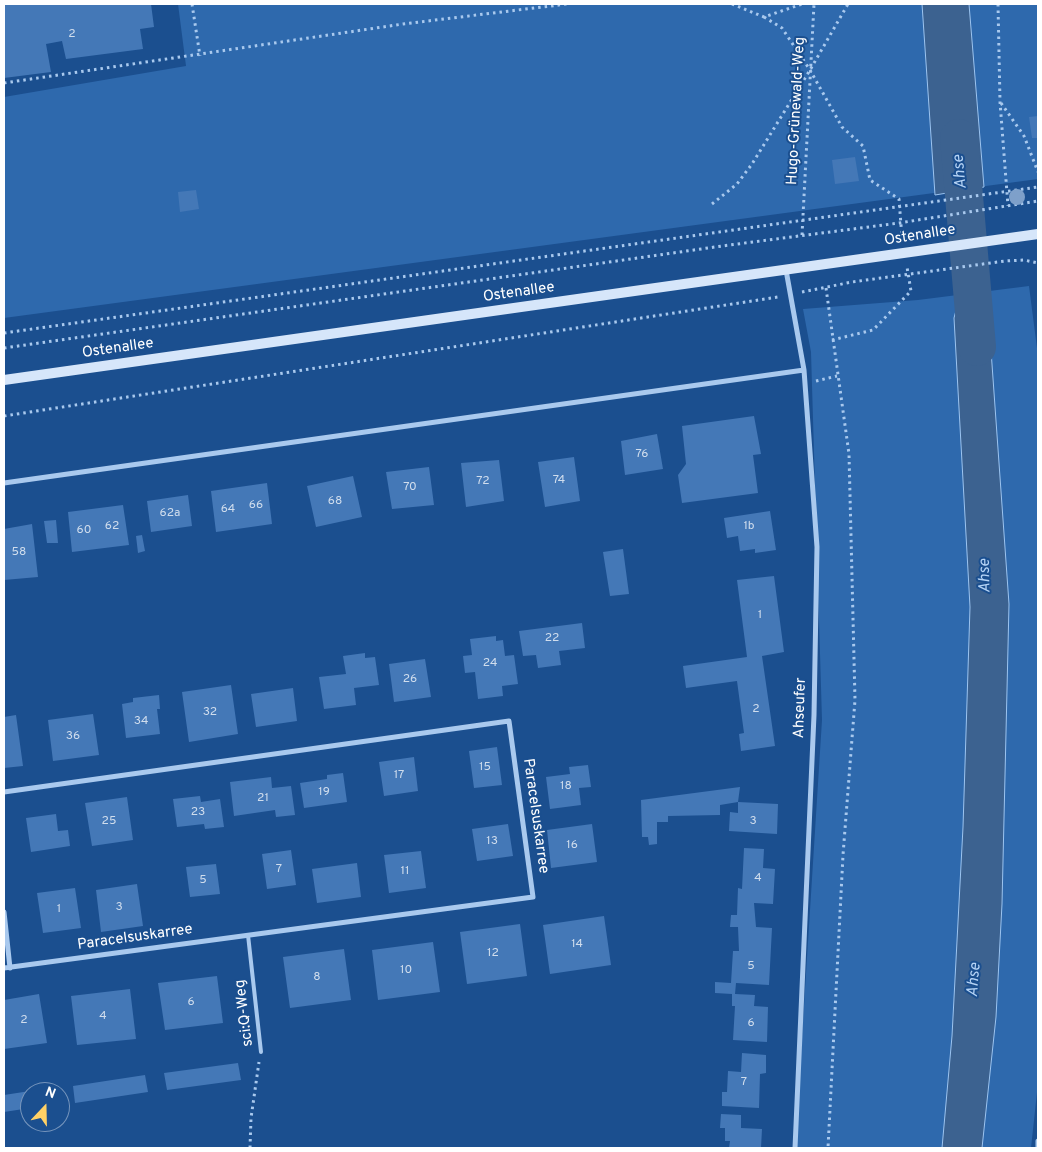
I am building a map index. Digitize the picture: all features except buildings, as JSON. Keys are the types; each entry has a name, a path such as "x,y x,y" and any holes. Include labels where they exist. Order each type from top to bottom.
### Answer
{"main road":[{"name":"Ostenallee","path":"4,380 1038,234"}],"street":[{"name":"Ahseufer","path":"786,270 804,370 817,547 814,715 795,1148"},
{"path":"4,483 804,370"},
{"name":"Paracelsuskarree","path":"4,792 510,721 533,897 4,968"},
{"path":"4,912 10,968"},
{"path":"1038,1141 1038,1148"}],"lane":[{"name":"sci:Q-Weg","path":"248,935 261,1052"}],"path":[{"path":"192,4 200,56"},
{"path":"4,83 200,56 402,24 566,4"},
{"path":"732,4 764,17 782,28 810,70 842,127 863,146 870,180 899,198 899,223"},
{"path":"764,17 802,4"},
{"name":"Hugo-Grünewald-Weg","path":"802,235 814,4"},
{"path":"712,204 737,184 810,70 848,4"},
{"path":"998,4 1000,102 1005,192 1008,206"},
{"path":"1000,102 1024,136 1038,172"},
{"path":"4,333 1038,187"},
{"path":"4,348 802,235 899,223 1038,201"},
{"path":"4,416 790,295 852,282 1005,261 1024,260 1038,263"},
{"path":"832,340 873,330 911,291 908,275"},
{"path":"826,288 849,454 856,700 843,855 828,1148"},
{"name":"sci:Q-Weg","path":"250,1148 251,1118 261,1052"}],"shaded area":[{"path":"178,4 1038,4 1038,179 4,318 4,97 186,66"},
{"path":"1029,286 1038,356 1038,1083 1031,1148 795,1148 822,720 811,352 803,309 918,300"}],"water":[{"path":"922,4 969,4 984,187 935,195"},
{"path":"982,295 989,322 1009,604 1002,904 996,1017 982,1148 942,1148 952,1036 963,827 970,607 954,318 959,299"}],"waterway":[{"name":"Ahse","path":"959,138 977,347"}]}
